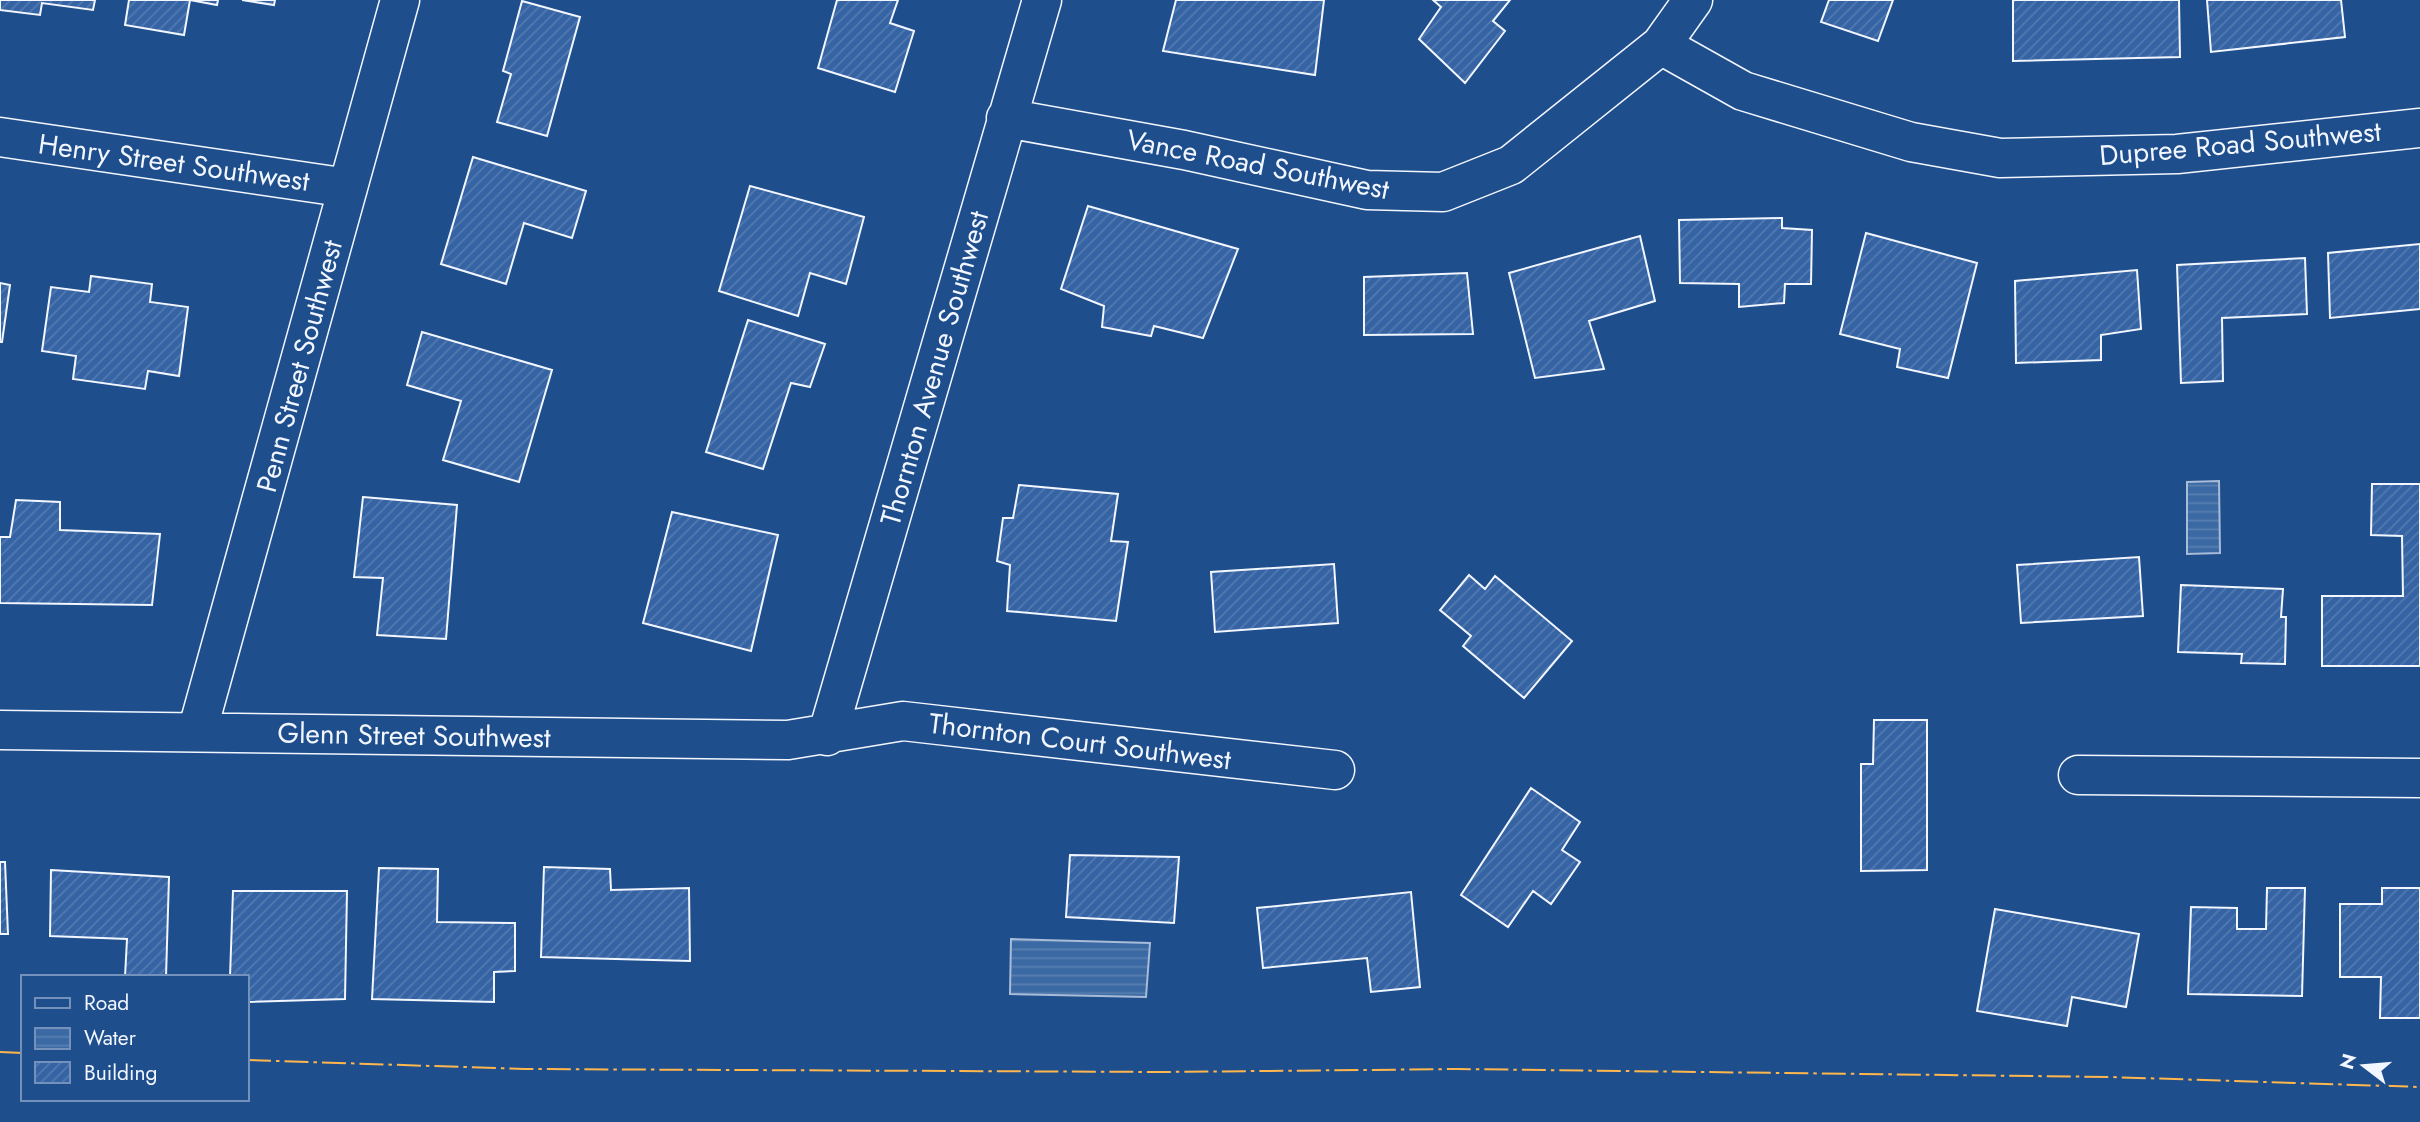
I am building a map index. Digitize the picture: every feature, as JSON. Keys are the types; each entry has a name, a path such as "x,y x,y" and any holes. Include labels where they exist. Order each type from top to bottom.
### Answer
{"street":[{"name":"Penn Street Southwest","path":"197,732 400,0"},
{"name":"Thornton Avenue Southwest","path":"827,736 1042,0"},
{"name":"Vance Road Southwest","path":"1006,118 1184,150 1367,190 1443,192 1511,164 1661,45 1693,0"},
{"name":"Dupree Road Southwest","path":"1661,45 1743,91 1911,142 2000,158 2177,154 2420,128"},
{"name":"Henry Street Southwest","path":"0,137 348,188"},
{"name":"Thornton Court Southwest","path":"827,736 903,721 1335,770"},
{"name":"Glenn Street Southwest","path":"0,730 788,740 827,736"},
{"path":"2078,775 2420,778"}],"water":[{"path":"2219,481 2220,553 2187,554 2187,482"},
{"path":"1011,939 1150,943 1146,997 1010,994"}],"building":[{"path":"0,0 95,0 93,10 42,3 40,15 0,10"},
{"path":"129,0 190,0 184,35 125,25"},
{"path":"190,0 218,0 217,5"},
{"path":"242,0 275,0 274,5"},
{"path":"837,0 898,0 890,23 914,31 895,92 818,68"},
{"path":"1176,0 1324,0 1315,75 1163,51"},
{"path":"1433,0 1510,0 1493,21 1505,31 1465,83 1419,39 1441,7"},
{"path":"1829,0 1893,0 1878,41 1821,22"},
{"path":"2013,0 2179,0 2180,57 2013,61"},
{"path":"2207,0 2341,0 2345,37 2211,52"},
{"path":"522,1 580,17 547,136 497,122 511,74 503,71"},
{"path":"473,157 586,191 572,238 524,223 506,284 441,264"},
{"path":"750,186 864,217 846,284 810,273 798,316 719,291"},
{"path":"1088,206 1238,249 1203,338 1154,326 1151,336 1102,327 1104,306 1061,289"},
{"path":"1782,218 1782,228 1812,230 1811,284 1785,284 1784,303 1739,307 1739,284 1680,283 1679,220"},
{"path":"1866,233 1977,263 1948,378 1897,367 1900,349 1840,334"},
{"path":"1640,236 1655,301 1589,321 1604,369 1535,378 1509,273"},
{"path":"2420,244 2420,309 2330,318 2328,253"},
{"path":"2305,258 2307,314 2222,318 2223,381 2181,383 2177,265"},
{"path":"2137,270 2141,329 2101,335 2101,360 2016,363 2015,281"},
{"path":"1467,273 1473,334 1364,335 1364,277"},
{"path":"91,276 152,284 150,302 188,307 179,376 148,371 145,389 73,379 76,356 42,351 51,287 89,292"},
{"path":"0,283 10,285 2,342 0,342"},
{"path":"748,320 825,344 810,387 791,383 763,469 706,452"},
{"path":"422,332 552,370 519,482 443,460 461,401 407,385"},
{"path":"2372,484 2420,484 2420,666 2322,666 2322,596 2403,596 2402,536 2371,535"},
{"path":"1019,485 1118,494 1111,541 1128,542 1116,621 1007,611 1010,565 997,561 1003,518 1013,518"},
{"path":"363,497 457,505 446,639 377,635 383,578 354,577"},
{"path":"16,500 60,502 60,530 160,534 152,605 0,603 0,537 10,537"},
{"path":"672,512 778,535 751,651 643,623"},
{"path":"2139,557 2143,616 2021,623 2017,565"},
{"path":"1334,564 1338,623 1215,632 1211,572"},
{"path":"1469,575 1485,589 1495,576 1572,641 1524,698 1463,646 1471,636 1440,610"},
{"path":"2181,585 2283,589 2281,617 2286,617 2285,664 2241,663 2242,654 2178,652"},
{"path":"1874,720 1927,720 1927,870 1861,871 1861,764 1873,764"},
{"path":"1531,788 1580,822 1562,850 1580,862 1551,904 1533,891 1508,927 1461,895"},
{"path":"1070,855 1179,857 1174,923 1066,917"},
{"path":"0,862 5,862 8,934 0,934"},
{"path":"544,867 610,869 611,890 689,888 690,961 541,957"},
{"path":"379,868 438,869 437,922 515,923 515,971 494,972 494,1002 372,999"},
{"path":"51,870 169,877 166,975 125,975 127,939 50,936"},
{"path":"2267,888 2305,888 2302,996 2188,994 2191,907 2237,908 2237,929 2266,929"},
{"path":"2382,888 2420,888 2420,1018 2380,1018 2381,977 2340,977 2340,904 2382,904"},
{"path":"233,891 347,891 345,999 248,1002 248,975 230,975"},
{"path":"1411,892 1420,987 1371,992 1367,958 1263,968 1257,908"},
{"path":"1995,909 2139,934 2126,1007 2072,997 2067,1026 1977,1011"}],"power":[{"path":"0,1052 21,1053"},
{"path":"248,1060 525,1069 1163,1072 1458,1069 2110,1077 2420,1087"}]}
